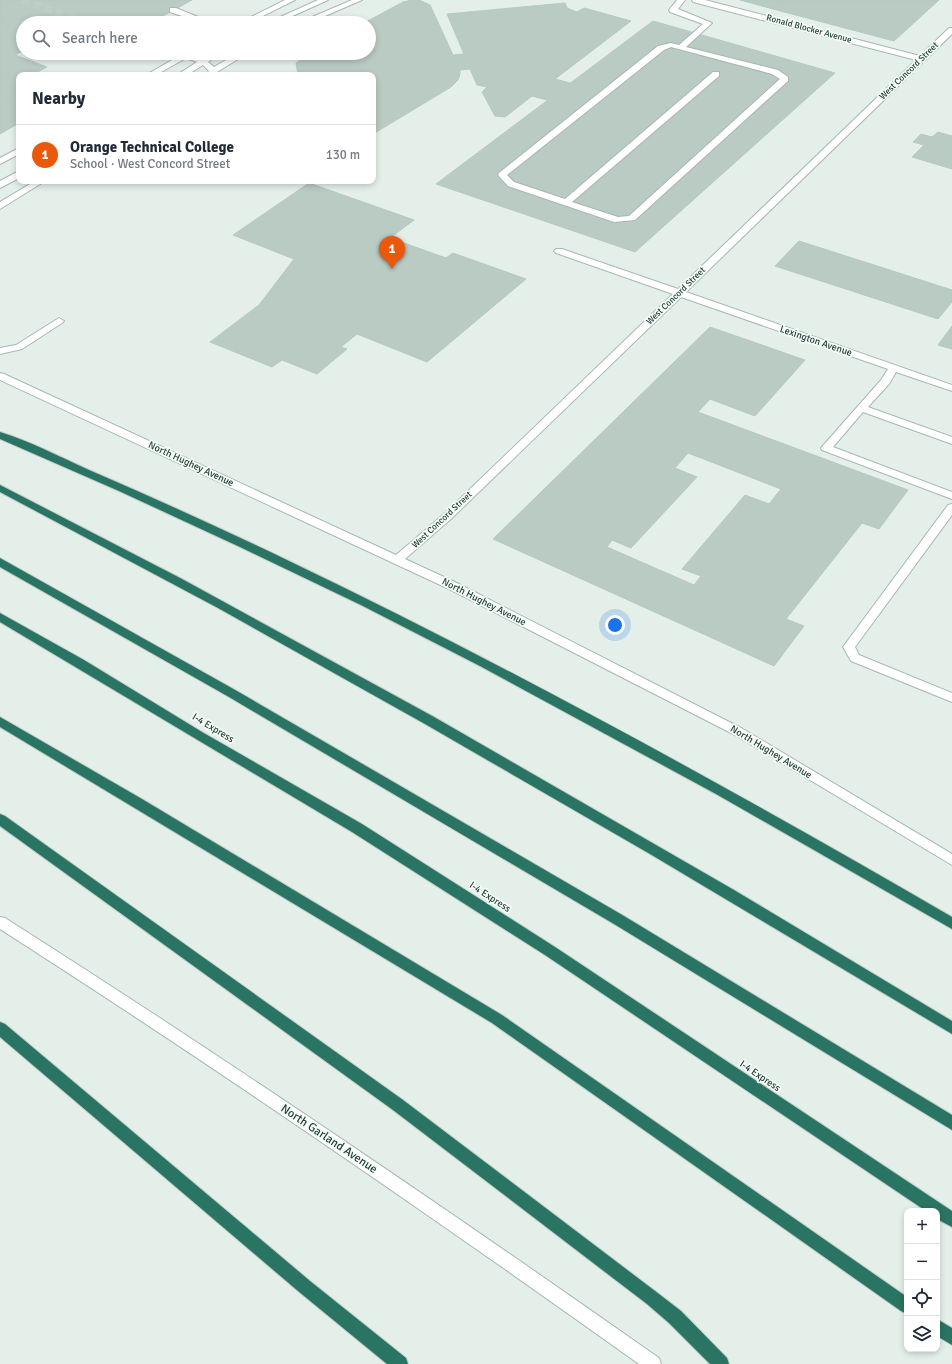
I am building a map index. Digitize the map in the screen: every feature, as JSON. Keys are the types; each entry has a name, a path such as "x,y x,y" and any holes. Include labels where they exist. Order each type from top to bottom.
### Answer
{"highway":[{"path":"0,435 96,476 254,549 520,682 692,775 952,924"},
{"path":"0,488 250,620 463,739 726,892 952,1028"},
{"path":"0,562 233,694 619,920 952,1123"},
{"name":"I-4 Express","path":"0,617 357,828 550,950 952,1220"},
{"path":"0,722 137,802 497,1019 904,1304"},
{"path":"0,819 404,1110 654,1298 675,1317 721,1364"},
{"path":"0,1028 304,1286 400,1364"},
{"path":"940,1329 952,1337"}],"street":[{"path":"258,16 291,0"},
{"path":"287,16 324,0"},
{"path":"319,16 358,0"},
{"path":"680,48 708,23 673,10 681,0"},
{"name":"Ronald Blocker Avenue","path":"696,0 921,59"},
{"path":"173,10 190,16"},
{"name":"West Concord Street","path":"399,559 454,510 952,30"},
{"path":"671,45 680,48 775,72 785,79 632,218 617,220 511,184 502,175 661,48 671,45"},
{"path":"155,72 174,60"},
{"path":"198,60 202,62 212,72"},
{"path":"186,72 205,60"},
{"path":"215,72 233,60"},
{"path":"566,203 716,74"},
{"path":"0,162 16,152"},
{"path":"0,185 16,176"},
{"path":"0,206 36,184"},
{"name":"Lexington Avenue","path":"559,250 679,294 952,388"},
{"path":"0,351 19,347 59,321"},
{"path":"894,368 885,382 826,448 952,496"},
{"name":"North Hughey Avenue","path":"0,376 399,559 739,732 952,860"},
{"path":"861,408 952,441"},
{"path":"952,507 849,647 855,658 952,698"},
{"name":"North Garland Avenue","path":"0,922 152,1020 339,1146 500,1255 653,1364"}],"building":[{"path":"0,0 192,0 163,16 16,16 16,28 0,22"},
{"path":"419,0 430,5 453,55 464,54 447,14 565,3 567,8 577,12 584,8 631,21 555,79 570,83 547,100 532,96 505,117 495,116 482,92 487,87 477,85 470,69 460,70 458,80 451,87 376,132 376,72 298,72 296,63 300,60 376,60 376,17 403,2"},
{"path":"740,0 784,0 773,9"},
{"path":"784,0 939,0 894,41 773,9"},
{"path":"653,21 835,73 635,252 436,184"},
{"path":"0,22 16,28 16,60 28,60 47,67 38,72 16,72 16,79 0,73"},
{"path":"0,73 16,79 16,97 0,105"},
{"path":"16,97 16,125 0,134 0,105"},
{"path":"938,132 952,136 952,169 912,157 924,145 913,142 921,134 932,137"},
{"path":"308,184 312,184 414,220 390,238 446,258 453,253 526,279 427,362 357,334 341,347 347,349 317,374 282,360 272,367 210,342 259,305 294,259 233,235"},
{"path":"799,241 952,290 952,302 938,319 775,266"},
{"path":"952,326 952,349 938,345"},
{"path":"710,327 805,360 755,416 710,399 698,412 908,490 879,529 862,523 786,619 804,626 774,666 493,539","holes":["688,453 781,489 769,504 745,495 682,569 701,576 694,585 607,547 612,540 631,548 697,477 675,468"]}],"tunnel":[{"path":"22,0 69,16"}],"place":[{"name":"Orange Technical College","path":"392,269"}]}
